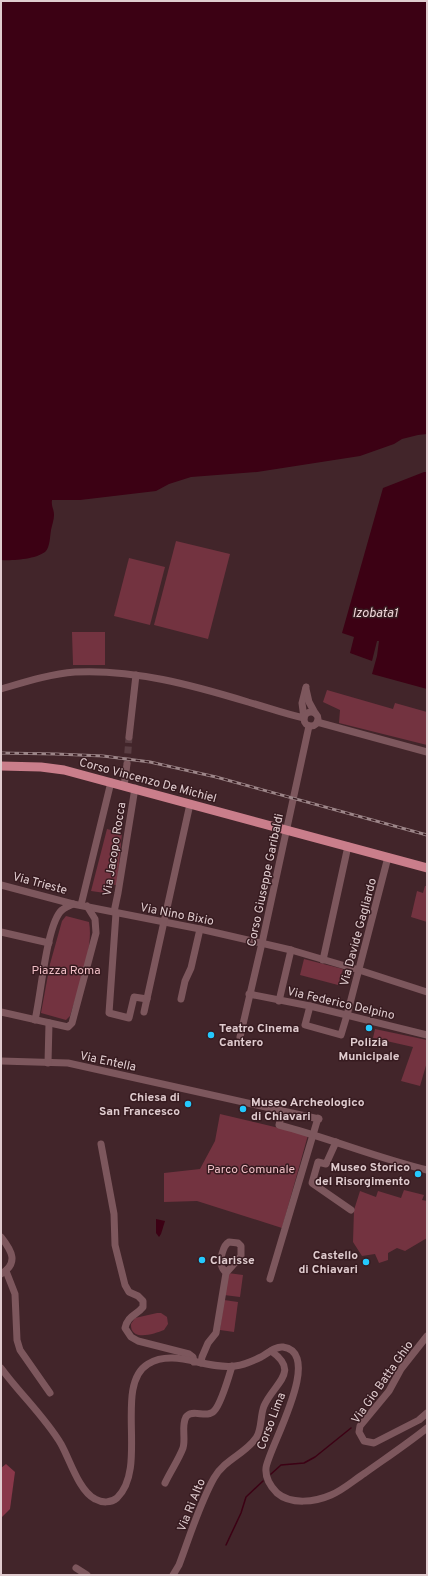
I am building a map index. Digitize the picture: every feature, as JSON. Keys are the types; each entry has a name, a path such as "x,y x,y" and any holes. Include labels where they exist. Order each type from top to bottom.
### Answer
{"main road":[{"name":"Corso Vincenzo De Michiel","path":"1,766 52,768 111,782 427,868"}],"street":[{"path":"1,689 47,677 74,672 94,671 136,675 172,681 304,718"},
{"path":"130,737 136,675"},
{"path":"306,687 309,702 318,717 318,722 313,726 305,724 302,704 306,687"},
{"path":"304,718 308,713 315,713"},
{"path":"318,722 427,752"},
{"name":"Corso Giuseppe Garibaldi","path":"240,1037 288,830 309,726"},
{"name":"Via Jacopo Rocca","path":"124,786 127,764"},
{"path":"84,905 111,782"},
{"name":"Via Jacopo Rocca","path":"135,788 115,913 109,1013 130,1018 134,997 146,1000"},
{"path":"144,1012 190,804"},
{"path":"323,960 348,846"},
{"name":"Via Davide Gagliardo","path":"310,1006 305,1025 341,1035 388,857"},
{"name":"Via Trieste","path":"1,885 73,904"},
{"path":"1,1012 35,1020 68,1027 72,1023 96,933 95,920 84,905 73,904 60,912 55,923 49,943 35,1020"},
{"name":"Via Nino Bixio","path":"84,905 115,913 200,929 291,950 427,992"},
{"path":"181,999 185,981 191,968 200,929"},
{"path":"1,932 49,943"},
{"path":"279,1001 291,950"},
{"name":"Via Federico Delpino","path":"249,994 310,1006 427,1035"},
{"path":"48,1063 49,1023"},
{"name":"Via Entella","path":"1,1061 68,1063 319,1119 313,1134"},
{"path":"282,1111 279,1125 313,1134 427,1170"},
{"path":"270,1279 313,1134"},
{"path":"336,1142 326,1164 318,1162 312,1183 351,1210"},
{"path":"101,1144 114,1214 115,1245 125,1285 129,1292 138,1296 143,1301 143,1307 129,1318 125,1328 131,1337 138,1341 189,1354 198,1362 202,1357 208,1343 216,1333 226,1273"},
{"path":"1,1237 12,1254 11,1266 4,1272 15,1294 17,1333 20,1350 50,1393"},
{"name":"Via Gio Batta Ghio","path":"427,1336 401,1369 389,1391 360,1426 359,1432 364,1441 374,1443 419,1420 427,1413"},
{"name":"Corso Lima","path":"1,1368 50,1428 61,1444 81,1483 88,1493 94,1499 104,1502 111,1502 118,1497 124,1488 130,1469 132,1455 132,1394 135,1378 140,1370 157,1360 166,1358 232,1366 254,1360 279,1347 286,1347 292,1352 298,1365 292,1401 275,1445 269,1456 266,1469 271,1487 280,1495 291,1501 319,1499 332,1495 427,1428"},
{"name":"Via Ri Alto","path":"173,1575 179,1565 204,1497 215,1476 224,1464 257,1437 264,1406 284,1375 286,1368 285,1364 272,1351"},
{"path":"165,1483 183,1447 186,1417 189,1414 209,1414 216,1410 232,1366"},
{"path":"76,1568 87,1575"}],"green space":[{"path":"176,541 230,554 208,639 154,625"},
{"path":"129,558 165,567 150,625 114,616"},
{"path":"72,632 105,632 105,665 73,665"},
{"path":"327,690 393,709 395,703 427,712 427,745 339,723 340,710 323,702"},
{"path":"107,829 122,833 117,885 105,884 105,893 91,891"},
{"path":"425,886 427,886 427,922 411,917 417,891 423,893"},
{"name":"Piazza Roma","path":"66,916 89,922 90,932 87,956 81,981 70,1016 66,1020 41,1013 50,964 62,921"},
{"path":"304,959 343,969 338,985 300,975"},
{"path":"375,1029 427,1040 427,1062 420,1086 401,1081 413,1047 373,1038"},
{"name":"Parco Comunale","path":"220,1114 308,1135 282,1228 197,1201 164,1202 164,1173 200,1169 215,1141"},
{"path":"404,1190 424,1195 422,1200 427,1201 427,1238 405,1251 397,1248 388,1253 388,1260 379,1263 375,1254 362,1256 353,1242 354,1210 360,1191 376,1197 378,1191 401,1198"},
{"path":"228,1273 243,1275 240,1297 224,1295"},
{"path":"224,1300 238,1302 234,1332 220,1330"},
{"path":"161,1313 167,1317 168,1324 164,1330 149,1335 138,1335 134,1333 131,1324 135,1318"}],"shaded area":[{"path":"6,1464 15,1472 10,1509 1,1518 1,1468"}],"water":[{"path":"1,1 427,1 427,434 402,439 394,444 360,456 257,472 191,477 169,484 156,491 80,500 52,500 54,517 49,544 46,551 31,558 1,560"},
{"name":"Izobata1","path":"427,472 427,689 372,674 379,641 377,641 372,661 350,653 354,637 342,633 383,488"},
{"path":"156,1219 165,1221 159,1237 156,1233"}],"waterway":[{"path":"271,1474 281,1465 304,1463 315,1457 351,1428"},
{"path":"226,1545 241,1513 246,1497 263,1481"}],"tunnel":[{"path":"127,764 129,737"}],"railway":[{"path":"1,753 103,756 150,762 216,777 427,835"}],"place":[{"name":"Polizia Municipale","path":"369,1028"},
{"name":"Teatro Cinema Cantero","path":"211,1035"},
{"name":"Chiesa di San Francesco","path":"188,1104"},
{"name":"Museo Archeologico di Chiavari","path":"243,1109"},
{"name":"Museo Storico del Risorgimento","path":"418,1174"},
{"name":"Clarisse","path":"202,1260"},
{"name":"Castello di Chiavari","path":"366,1262"}]}
